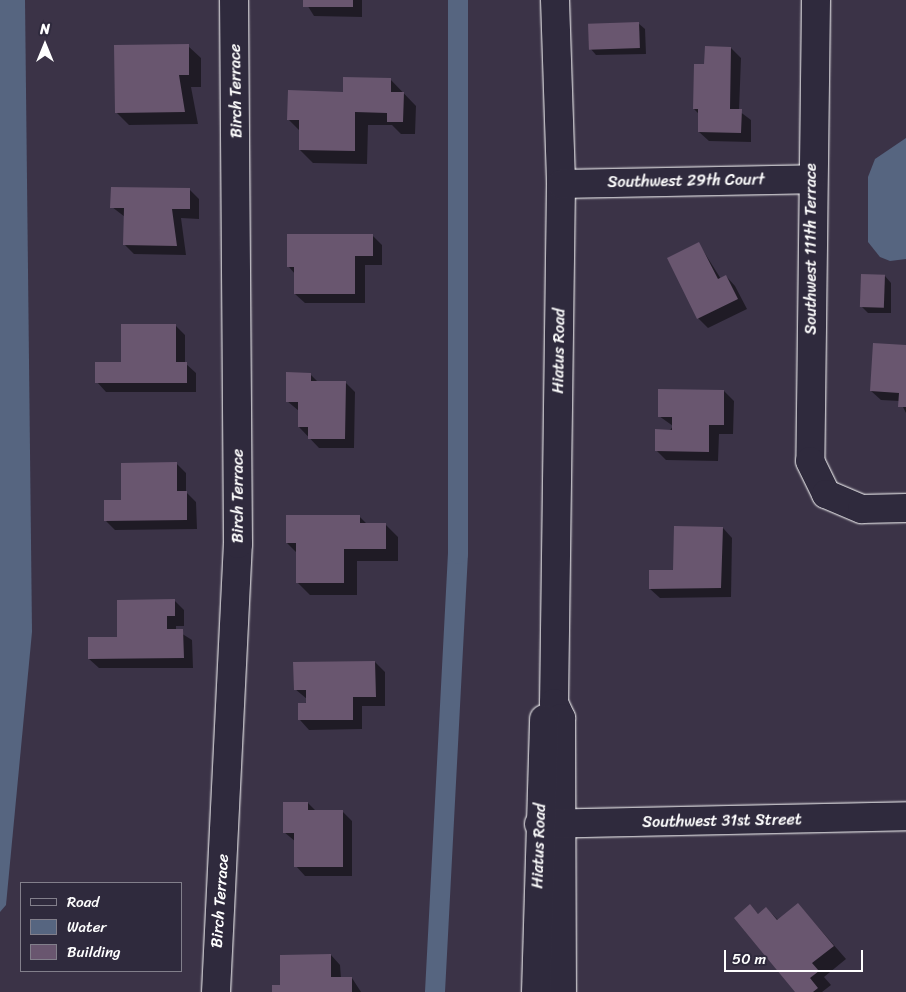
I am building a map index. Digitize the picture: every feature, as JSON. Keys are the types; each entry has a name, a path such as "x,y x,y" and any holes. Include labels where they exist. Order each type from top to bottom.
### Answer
{"street":[{"name":"Birch Terrace","path":"216,992 238,544 234,0"},
{"name":"Hiatus Road","path":"556,0 561,184 554,703 544,718 562,992"},
{"name":"Southwest 111th Terrace","path":"816,0 811,179 810,461 826,494 862,510 906,508"},
{"name":"Southwest 29th Court","path":"561,184 811,179"},
{"name":"Southwest 31st Street","path":"550,824 906,816"},
{"name":"Hiatus Road","path":"536,992 550,824"}],"water":[{"path":"0,0 25,0 32,632 6,905 0,912"},
{"path":"906,138 906,259 890,261 880,257 868,242 868,177 875,159"}],"building":[{"path":"303,0 353,0 353,7 303,7"},
{"path":"639,22 640,48 589,50 588,24"},
{"path":"189,44 189,75 179,75 185,112 115,113 114,45"},
{"path":"705,46 731,47 730,109 742,109 741,133 698,132 698,109 693,109 694,64 704,64"},
{"path":"343,77 391,78 391,92 404,92 403,122 387,122 387,113 355,112 355,151 299,150 299,120 287,120 288,90 343,92"},
{"path":"111,187 190,188 190,209 172,209 177,246 123,245 124,208 110,208"},
{"path":"287,234 373,234 373,256 355,256 355,294 294,294 294,267 287,267"},
{"path":"699,242 718,279 726,275 738,299 697,319 667,258"},
{"path":"861,274 885,275 884,308 860,307"},
{"path":"121,324 176,324 176,362 187,362 187,383 95,383 95,362 121,362"},
{"path":"873,343 906,345 906,407 898,407 899,393 870,391"},
{"path":"286,372 311,373 311,381 346,381 345,439 308,439 308,427 298,427 298,402 286,402"},
{"path":"658,389 724,390 724,425 709,425 709,452 655,451 655,429 672,430 672,417 658,417"},
{"path":"177,462 177,491 187,491 187,520 104,521 104,500 121,500 121,463"},
{"path":"286,515 360,515 360,523 386,523 386,549 344,549 344,583 296,583 296,543 286,543"},
{"path":"674,526 723,527 721,588 649,589 649,570 673,570"},
{"path":"175,599 175,616 167,616 167,629 183,629 184,658 88,659 88,637 117,637 117,600"},
{"path":"375,661 376,697 353,697 353,720 298,720 298,703 306,703 306,690 294,690 293,662"},
{"path":"283,802 308,802 308,810 343,810 343,867 294,867 294,833 283,833"},
{"path":"798,903 834,946 812,963 819,971 810,978 818,988 813,992 795,992 734,918 750,904 758,914 766,907 777,920"},
{"path":"331,954 331,977 352,977 352,992 272,992 272,985 280,985 280,955"}],"waterway":[{"path":"435,992 458,554 458,0"}]}
